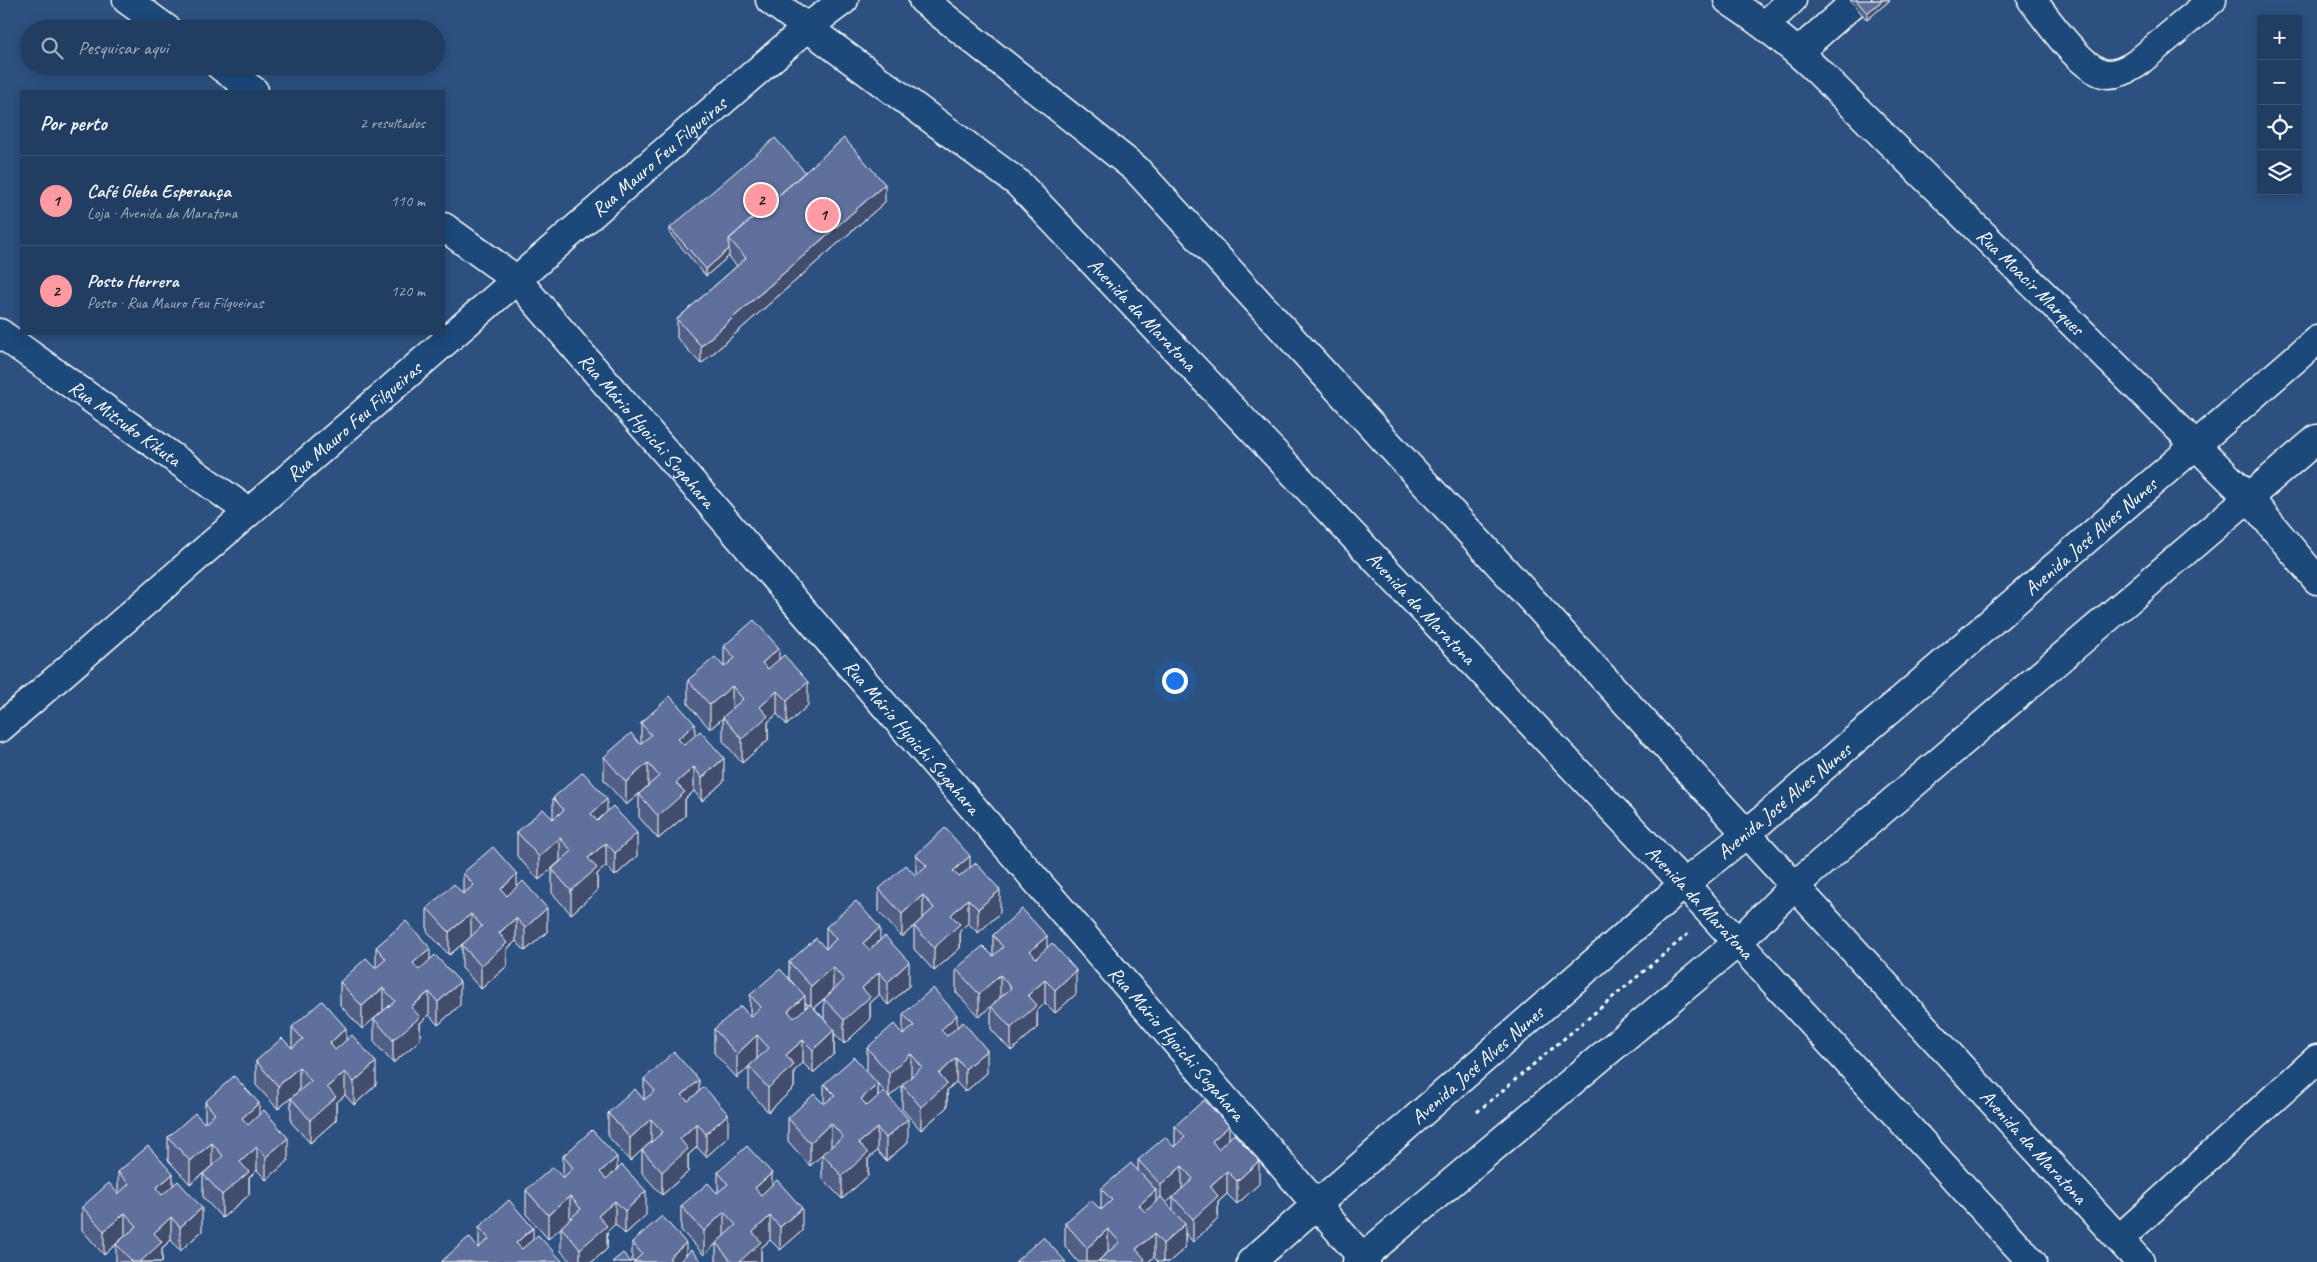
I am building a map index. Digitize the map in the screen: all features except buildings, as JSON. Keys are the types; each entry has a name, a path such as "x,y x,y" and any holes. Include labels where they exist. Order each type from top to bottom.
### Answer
{"street":[{"path":"128,0 156,20"},
{"name":"Avenida da Maratona","path":"770,0 1018,182 1684,884 1737,944 2032,1262"},
{"name":"Rua Mauro Feu Filgueiras","path":"0,728 808,27 844,0"},
{"name":"Avenida da Maratona","path":"923,0 1136,169 2140,1262"},
{"name":"Rua Moacir Marques","path":"1728,0 1765,24 1798,52 2248,497 2317,580"},
{"path":"1765,24 1792,0"},
{"path":"2032,0 2081,60 2093,70 2107,74 2123,72 2136,64 2212,0"},
{"path":"1798,52 1843,4"},
{"path":"232,75 253,90"},
{"name":"Rua Mário Hyoichi Sugahara","path":"445,228 517,280 1318,1205 1362,1261"},
{"name":"Rua Mitsuko Kikuta","path":"0,333 249,512"},
{"name":"Avenida José Alves Nunes","path":"1251,1262 1684,884 1746,834 2317,340"},
{"path":"1362,1261 1737,944 1794,886 2317,439"},
{"path":"2119,1239 2317,1059"}],"path":[{"path":"1473,1115 1690,932"}],"place":[{"name":"Posto Herrera","path":"761,200"},
{"name":"Café Gleba Esperança","path":"823,215"}]}
